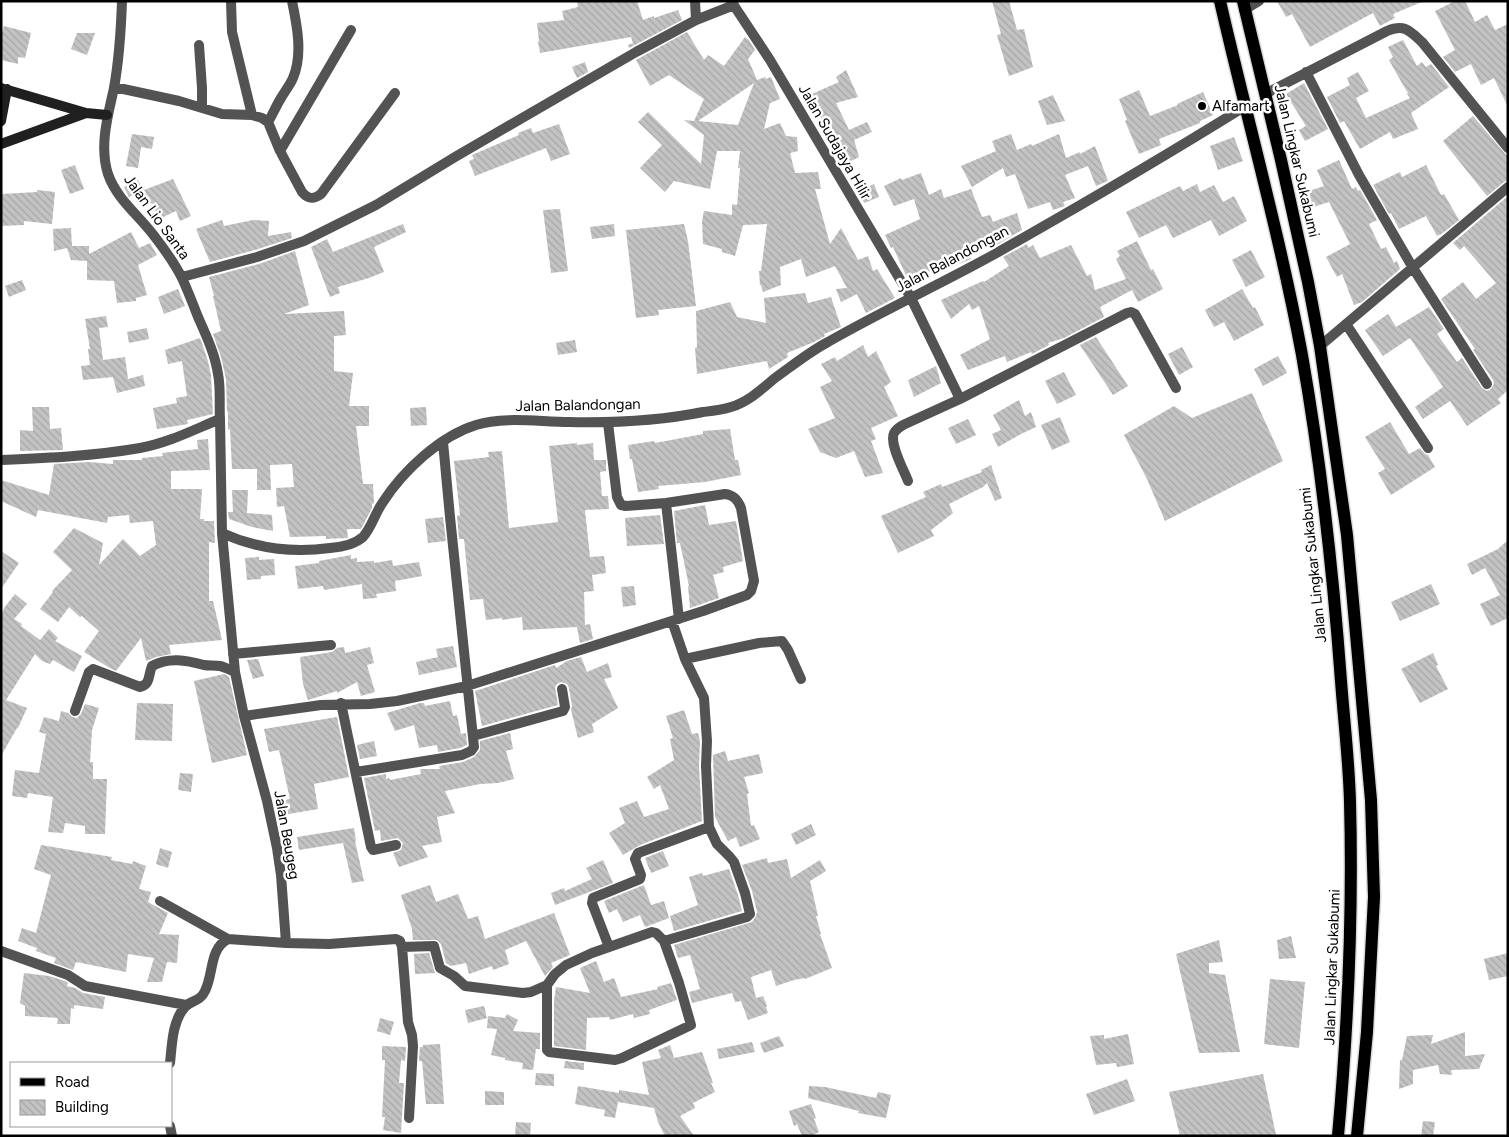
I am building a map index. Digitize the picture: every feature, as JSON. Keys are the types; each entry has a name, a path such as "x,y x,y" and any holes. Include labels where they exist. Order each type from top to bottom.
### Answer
{"main road":[{"name":"Jalan Lingkar Sukabumi","path":"1220,1 1244,107 1262,174 1302,354 1328,535 1350,800 1351,889 1347,1031 1338,1136"},
{"name":"Jalan Lingkar Sukabumi","path":"1244,5 1308,282 1320,346 1347,535 1371,800 1374,897 1367,1032 1357,1136"}],"street":[{"name":"Jalan Lio Santa","path":"122,1 114,88 107,115 105,159 108,173 115,188 154,235 182,278 215,360 218,374 220,419"},
{"path":"231,1 232,32 252,115"},
{"path":"268,122 293,78 297,66 298,50 292,1"},
{"path":"695,1 696,20"},
{"path":"1244,5 1260,1"},
{"path":"182,278 257,257 304,241 376,205 454,157 636,52 732,3"},
{"name":"Jalan Sudajaya Hilir","path":"732,3 770,60 911,298 960,399"},
{"path":"1265,94 1386,31 1402,28 1410,30 1422,42 1508,148"},
{"path":"280,151 351,30"},
{"path":"199,45 202,108"},
{"path":"1306,72 1359,175 1412,268 1487,384"},
{"path":"114,88 222,114 252,115 268,122 280,151 302,192 308,198 313,199 320,194 395,93"},
{"path":"1,121 4,89 86,114 107,115"},
{"name":"Jalan Balandongan","path":"222,533 246,542 294,551 350,544 361,539 369,529 378,509 389,493 406,473 433,448 456,434 491,422 608,423 684,416 732,407 743,402 826,343 991,256 1117,184 1244,107"},
{"path":"1,144 86,114"},
{"path":"1320,346 1508,187"},
{"path":"908,481 894,443 893,435 896,430 1127,313 1132,312 1136,314 1176,388"},
{"path":"1346,324 1428,448"},
{"path":"1,460 81,455 140,448 176,437 220,419 222,533"},
{"path":"244,716 299,707 397,701 467,686 747,596 751,591 754,581 741,508 736,498 724,494 666,503 622,505 616,496 608,423"},
{"path":"356,772 467,754 474,747 443,442"},
{"path":"664,941 749,916 745,892 734,862 717,844 709,827 704,698 685,659 676,620 666,503"},
{"name":"Jalan Beugeg","path":"222,533 235,672 277,848 286,943"},
{"path":"685,659 759,643 782,641 801,679"},
{"path":"233,654 330,645"},
{"path":"75,711 89,672 94,669 140,687 148,682 152,666 171,660 222,666 235,672"},
{"path":"473,736 563,710 565,707 562,689"},
{"path":"341,703 371,846 375,850 396,845"},
{"path":"609,947 592,903 593,898 640,879 642,875 635,859 638,853 709,827"},
{"path":"160,901 228,939 258,942 329,944 396,939 400,941 408,1022 413,1046 408,1118"},
{"path":"652,932 656,933 664,941 679,982 691,1024 622,1058 609,1060 548,1052 547,985 550,979 566,965 652,932"},
{"path":"170,1062 176,1023 186,1006 199,999 206,990 215,953 223,942 228,939"},
{"path":"402,947 434,946 440,968 454,976 465,986 523,993 531,992 547,985"},
{"path":"1,951 68,975 86,986 186,1006"}],"building":[{"path":"577,1 637,1 643,20 678,10 682,20 629,48 628,45 633,43 631,37 540,53 537,23 564,20 562,11 578,7"},
{"path":"992,1 1009,1 1017,30 1024,29 1033,67 1009,76 997,35 1001,34"},
{"path":"1277,1 1424,1 1393,14 1395,18 1380,26 1373,13 1310,47 1292,14 1286,17"},
{"path":"1455,1 1465,1 1475,22 1487,15 1495,30 1508,24 1508,107 1494,78 1481,85 1471,64 1455,72 1443,57 1455,50 1435,11"},
{"path":"4,26 31,33 25,58 18,57 18,64 1,60 1,37"},
{"path":"687,32 704,60 708,55 724,66 745,37 749,40 755,50 748,59 757,80 771,77 780,99 770,103 764,129 780,123 786,136 797,137 798,151 790,153 795,173 818,172 821,189 815,189 830,244 841,228 858,260 868,256 873,271 877,269 895,298 866,313 857,294 841,302 836,289 847,288 835,266 806,277 801,259 780,267 781,285 763,292 760,285 759,271 761,271 767,224 743,225 735,256 722,252 722,249 703,244 702,221 704,211 732,215 732,204 737,205 740,151 717,151 710,189 674,181 665,192 640,168 662,145 638,122 648,112 701,164 704,135 684,120 694,121 704,99 669,75 650,86 636,60","holes":["754,83 738,125 698,121"]},
{"path":"77,33 95,33 87,55 71,49"},
{"path":"1403,40 1417,66 1422,62 1426,67 1431,64 1449,87 1411,113 1418,129 1393,139 1390,132 1360,149 1344,121 1340,123 1327,97 1350,85 1347,78 1358,72 1369,91 1356,98 1366,118 1410,98 1389,60 1393,57 1388,47"},
{"path":"585,62 588,72 577,78 572,67"},
{"path":"846,70 858,97 836,103 849,130 867,122 872,132 854,140 859,157 841,166 812,94 839,82 836,77"},
{"path":"1304,83 1328,129 1305,141 1299,130 1306,126 1286,94"},
{"path":"1139,90 1150,116 1178,105 1203,92 1213,115 1200,121 1200,123 1159,139 1161,145 1139,154 1125,121 1127,120 1119,99"},
{"path":"1053,95 1065,121 1047,125 1038,101"},
{"path":"1473,116 1508,157 1508,180 1487,196 1443,141"},
{"path":"559,124 570,154 551,161 546,148 475,176 469,161 474,159 472,155 531,128 533,133"},
{"path":"132,134 154,137 152,149 141,147 138,168 126,166"},
{"path":"1011,134 1017,150 1031,144 1032,146 1059,134 1066,158 1080,152 1080,154 1095,146 1108,181 1096,186 1088,166 1065,175 1075,198 1063,202 1065,206 1053,210 1050,202 1028,209 1015,174 1006,177 1003,168 972,187 961,166 996,151 992,141"},
{"path":"1234,137 1243,161 1218,170 1210,146"},
{"path":"1339,160 1352,189 1356,187 1358,191 1360,190 1377,220 1369,224 1381,249 1386,247 1394,263 1397,261 1400,269 1362,302 1354,305 1342,274 1337,277 1326,257 1350,244 1329,202 1310,208 1306,192 1324,186 1317,170"},
{"path":"75,165 84,189 70,194 61,170"},
{"path":"1426,165 1441,195 1444,194 1459,220 1437,236 1426,216 1399,229 1373,185 1400,172 1402,177"},
{"path":"921,173 929,195 941,189 944,198 971,189 982,217 990,215 993,222 1017,213 1022,230 995,246 993,243 969,255 971,259 935,274 933,270 908,280 893,247 891,248 885,235 920,219 914,199 894,206 884,186 901,178 902,180"},
{"path":"173,179 191,216 180,221 176,211 159,219 144,190"},
{"path":"138,180 143,190 129,197 124,187"},
{"path":"874,184 879,197 864,203 859,190"},
{"path":"1197,184 1200,192 1214,185 1223,202 1234,196 1247,221 1219,236 1211,220 1173,238 1166,225 1139,238 1126,212 1180,186 1183,191"},
{"path":"37,190 55,192 52,224 24,221 24,225 1,226 1,194 37,192"},
{"path":"1508,196 1508,390 1498,399 1501,403 1467,426 1450,401 1423,419 1415,407 1443,387 1410,338 1383,356 1365,330 1388,314 1396,327 1429,307 1444,329 1437,334 1457,362 1462,358 1482,388 1487,391 1491,389 1494,384 1493,380 1473,350 1475,349 1441,299 1463,282 1476,299 1496,283 1464,246 1460,250 1453,243"},
{"path":"560,209 568,271 551,273 543,210"},
{"path":"222,220 224,226 253,220 269,221 268,236 291,232 292,238 210,262 196,229"},
{"path":"403,224 406,232 374,247 384,272 338,287 340,293 330,297 311,247 327,239 333,252"},
{"path":"614,224 615,236 592,239 590,227"},
{"path":"684,224 696,306 658,310 659,315 636,318 626,230"},
{"path":"71,228 72,246 89,246 89,254 131,232 139,248 150,243 157,255 138,265 147,295 136,298 136,301 117,303 114,281 87,280 87,261 71,260 67,248 54,251 53,229"},
{"path":"1137,241 1151,270 1153,269 1163,289 1138,302 1132,290 1100,307 1104,317 1064,338 1048,343 1049,345 1032,354 1031,352 1007,362 1005,356 968,370 960,355 990,339 979,306 972,310 969,304 951,319 941,300 984,282 1009,266 1003,257 1027,244 1028,248 1033,245 1040,258 1071,245 1087,276 1091,274 1095,290 1126,279 1116,259 1120,256 1117,251"},
{"path":"1251,250 1265,277 1246,287 1232,260"},
{"path":"295,251 309,305 284,314 344,311 346,335 334,336 334,371 353,373 349,406 369,406 369,426 356,426 363,484 373,484 374,503 361,529 347,529 348,538 326,539 326,536 290,537 284,506 277,507 276,488 294,487 292,464 270,465 271,490 257,490 257,469 232,469 226,379 213,334 221,331 209,277 259,264"},
{"path":"22,280 26,290 9,297 5,286"},
{"path":"178,289 185,306 164,314 158,297"},
{"path":"1242,289 1253,308 1255,307 1264,325 1234,341 1224,322 1214,327 1205,310"},
{"path":"805,293 808,303 831,297 841,327 824,334 825,336 814,342 787,353 788,357 769,369 767,361 697,374 695,348 697,347 696,311 730,302 737,317 766,323 764,298"},
{"path":"106,316 108,327 99,328 103,360 125,357 128,379 143,375 145,386 117,393 113,377 83,380 81,366 90,365 88,349 90,349 85,319"},
{"path":"147,328 149,339 129,343 127,332"},
{"path":"1096,337 1128,386 1113,395 1080,345"},
{"path":"200,338 211,375 213,414 187,420 188,424 157,429 153,408 177,403 176,398 187,396 182,361 168,364 165,350"},
{"path":"575,340 577,352 558,355 556,343"},
{"path":"863,345 868,357 876,351 891,382 884,387 898,416 871,428 876,439 871,441 883,473 865,477 854,451 836,458 820,452 808,429 835,418 820,387 832,381 821,364 835,357 837,361"},
{"path":"1182,347 1193,367 1179,375 1168,354"},
{"path":"1278,356 1287,373 1263,386 1254,369"},
{"path":"936,366 941,383 914,397 908,380"},
{"path":"1064,372 1076,395 1057,404 1045,381"},
{"path":"1252,393 1283,461 1165,521 1147,479 1124,435 1174,406 1192,418"},
{"path":"1019,400 1025,416 1031,412 1036,427 998,447 992,434 1001,430 993,415"},
{"path":"32,407 49,407 50,429 61,428 63,450 20,451 20,430 33,431"},
{"path":"426,407 427,425 411,426 410,408"},
{"path":"1060,417 1070,442 1052,450 1041,425"},
{"path":"968,419 976,435 956,444 948,428"},
{"path":"1390,422 1409,454 1420,448 1428,455 1435,467 1391,495 1378,473 1385,469 1365,437"},
{"path":"730,429 735,460 738,460 741,475 705,482 658,486 659,489 638,492 628,445 654,441 655,443 703,434 703,431"},
{"path":"208,439 210,470 171,471 171,489 202,489 200,519 214,521 215,543 209,542 209,601 213,601 222,640 169,645 171,654 146,661 141,638 116,671 84,652 99,631 82,616 80,617 69,607 58,622 40,609 52,591 72,570 53,552 74,528 103,543 99,565 123,539 140,556 156,545 153,521 130,523 129,515 108,517 107,523 38,510 36,517 1,501 1,480 49,495 54,464 89,462 113,464 113,460 142,460 142,458 163,456 162,453 198,449 197,440"},
{"path":"577,443 577,445 593,443 594,460 606,460 606,471 600,472 602,496 608,496 609,509 585,510 590,557 604,556 606,573 592,575 594,591 584,592 585,625 590,624 593,639 580,643 577,627 523,630 522,617 486,620 483,599 470,600 464,539 459,539 457,516 460,515 454,461 489,457 488,452 502,451 509,528 558,522 549,446"},
{"path":"991,465 1002,498 995,501 987,483 983,487 949,504 953,513 931,530 934,536 898,553 881,516 926,497 923,492 941,484 942,487 982,472 981,470"},
{"path":"232,490 248,490 247,513 272,515 273,531 252,527 229,519 228,512 233,512"},
{"path":"705,505 709,525 736,521 743,561 723,567 724,572 713,575 719,598 690,608 689,586 680,543 677,543 674,511"},
{"path":"660,515 664,544 627,546 625,518"},
{"path":"443,517 446,541 428,543 425,519"},
{"path":"1508,540 1508,618 1491,626 1480,604 1500,595 1485,568 1472,575 1467,564 1498,549"},
{"path":"1,551 19,563 1,589"},
{"path":"351,555 351,559 357,558 357,562 374,561 374,563 392,560 393,566 419,562 422,576 395,581 396,591 376,594 377,598 363,599 362,584 324,590 323,586 298,589 295,566 319,563 319,561"},
{"path":"259,557 259,560 274,559 275,575 247,580 245,558"},
{"path":"1431,584 1440,604 1400,621 1391,602"},
{"path":"634,586 636,605 623,607 621,587"},
{"path":"15,594 27,604 14,619 22,624 21,626 40,640 49,629 58,638 55,641 82,656 74,672 53,660 50,664 42,661 35,654 6,700 27,708 18,728 1,756 1,612 3,612"},
{"path":"453,646 457,667 419,675 416,662 438,657 436,649"},
{"path":"344,647 345,653 370,647 374,663 367,665 375,692 361,696 357,682 337,693 337,691 308,700 303,684 300,657 332,652 337,648"},
{"path":"1433,653 1438,665 1436,666 1448,689 1420,703 1401,669"},
{"path":"581,657 587,672 608,663 612,677 604,679 618,708 592,724 594,732 578,738 571,710 569,688 567,684 561,682 555,687 558,705 482,726 475,691 555,665 556,668 567,661"},
{"path":"258,659 264,676 253,679 247,660"},
{"path":"224,674 229,677 247,755 212,763 194,681"},
{"path":"450,701 453,716 457,715 461,734 466,733 467,745 460,748 438,752 437,745 419,748 414,725 395,731 387,713 420,703 424,703 425,706"},
{"path":"137,703 173,704 172,741 135,740"},
{"path":"85,704 99,708 92,730 90,762 93,762 93,779 107,779 105,834 85,834 85,826 65,823 63,833 48,832 53,797 28,793 27,798 12,796 15,770 39,773 46,734 39,732 44,717 59,721 61,711 77,718"},
{"path":"684,710 692,734 698,733 700,741 699,766 702,821 640,845 623,855 609,833 625,823 619,808 637,801 644,817 669,809 660,785 654,789 647,777 674,760 670,739 673,738 666,716"},
{"path":"337,717 349,777 314,784 318,809 277,816 274,802 290,799 279,750 269,752 264,729"},
{"path":"510,733 513,749 506,751 514,779 445,791 455,813 437,817 442,842 422,846 428,857 399,867 393,853 401,850 403,843 398,838 381,841 380,830 375,831 364,778 386,774 386,779 389,778 390,780 421,774 420,769 440,769 439,766 463,762 474,757 480,750 480,741"},
{"path":"374,741 377,756 360,759 357,745"},
{"path":"725,751 728,761 759,754 763,773 744,777 749,793 747,794 751,826 754,825 760,839 740,847 736,837 728,841 715,817 713,755"},
{"path":"180,773 193,774 191,792 178,790"},
{"path":"811,824 816,835 796,845 791,834"},
{"path":"354,828 364,881 352,883 343,843 299,850 297,837"},
{"path":"41,845 112,857 111,860 132,864 133,861 146,866 139,889 151,892 148,902 168,913 159,934 179,935 177,963 167,962 162,982 147,982 154,958 128,954 126,972 76,962 73,970 54,963 56,958 36,951 37,948 18,941 22,928 36,933 51,875 34,869"},
{"path":"160,848 172,852 168,868 156,864"},
{"path":"663,851 669,866 651,873 645,858"},
{"path":"767,858 768,863 787,859 791,878 820,860 826,871 810,881 820,934 832,968 805,979 794,980 776,986 771,970 751,977 756,998 763,996 768,1013 748,1020 741,1001 735,1002 732,993 692,1003 689,992 700,989 690,955 678,958 674,945 752,922 757,912 752,891 742,865"},
{"path":"603,860 613,883 555,905 551,893 564,888 565,891 592,879 586,868"},
{"path":"729,869 742,911 674,931 670,916 698,905 689,877 702,873 703,876"},
{"path":"430,885 436,902 458,894 468,919 478,916 485,939 554,913 570,955 551,963 553,967 545,976 526,941 505,950 509,964 493,970 492,966 469,974 466,963 451,966 446,963 441,944 437,940 413,940 412,929 401,895"},
{"path":"644,885 651,905 664,901 669,918 645,927 640,915 623,922 617,909 609,913 604,901"},
{"path":"1291,936 1296,958 1279,959 1277,940"},
{"path":"1219,940 1223,962 1209,963 1209,973 1225,975 1240,1052 1199,1053 1176,954"},
{"path":"429,953 435,973 415,974 414,954"},
{"path":"1508,953 1508,976 1489,980 1484,959"},
{"path":"596,961 604,982 614,978 621,997 658,989 657,987 671,983 677,1000 649,1010 650,1014 634,1018 633,1014 610,1020 609,1017 587,1018 586,1050 554,1046 554,1001 556,987 590,993 580,968"},
{"path":"24,973 49,976 65,981 68,983 67,986 83,993 105,997 103,1009 74,1005 74,1009 71,1008 70,1024 57,1024 58,1018 25,1016 25,1006 20,1003"},
{"path":"1270,979 1305,982 1299,1048 1264,1044"},
{"path":"484,1006 487,1018 468,1023 465,1010"},
{"path":"507,1014 518,1020 513,1031 540,1033 540,1049 536,1049 533,1070 522,1069 523,1063 491,1055 497,1029 487,1028 488,1016 505,1018"},
{"path":"380,1018 394,1022 390,1035 377,1031"},
{"path":"1465,1032 1465,1056 1485,1054 1479,1069 1451,1070 1452,1075 1440,1074 1438,1065 1413,1070 1413,1084 1399,1089 1400,1060 1402,1060 1407,1036 1433,1035 1431,1044"},
{"path":"1128,1034 1134,1064 1117,1067 1116,1063 1096,1065 1090,1036 1104,1035 1104,1039"},
{"path":"779,1036 784,1046 764,1053 760,1043"},
{"path":"752,1042 755,1052 719,1059 717,1049"},
{"path":"440,1044 444,1104 426,1104 422,1061 419,1061 420,1047 423,1047 423,1045"},
{"path":"670,1045 674,1058 702,1052 713,1083 711,1083 715,1092 693,1103 695,1108 680,1116 694,1136 665,1136 654,1108 618,1102 615,1118 604,1116 605,1110 575,1104 578,1086 619,1093 619,1090 649,1095 642,1062 661,1058 658,1050"},
{"path":"382,1046 406,1047 405,1061 401,1060 399,1083 404,1083 401,1133 383,1130 385,1117 382,1117 385,1060 382,1060"},
{"path":"565,1061 584,1063 584,1070 564,1068"},
{"path":"536,1073 554,1074 554,1086 535,1085"},
{"path":"1263,1074 1276,1135 1180,1136 1169,1092"},
{"path":"1127,1079 1135,1101 1094,1115 1086,1094"},
{"path":"809,1086 825,1087 876,1098 878,1092 891,1095 886,1118 858,1113 859,1111 808,1098"},
{"path":"485,1091 504,1092 504,1105 485,1105"},
{"path":"811,1104 819,1132 811,1136 802,1136 797,1124 794,1126 789,1111"},
{"path":"1423,1121 1435,1122 1433,1136 1421,1136"},
{"path":"516,1122 531,1123 530,1136 515,1136"}],"place":[{"name":"Alfamart","path":"1202,106"}]}
